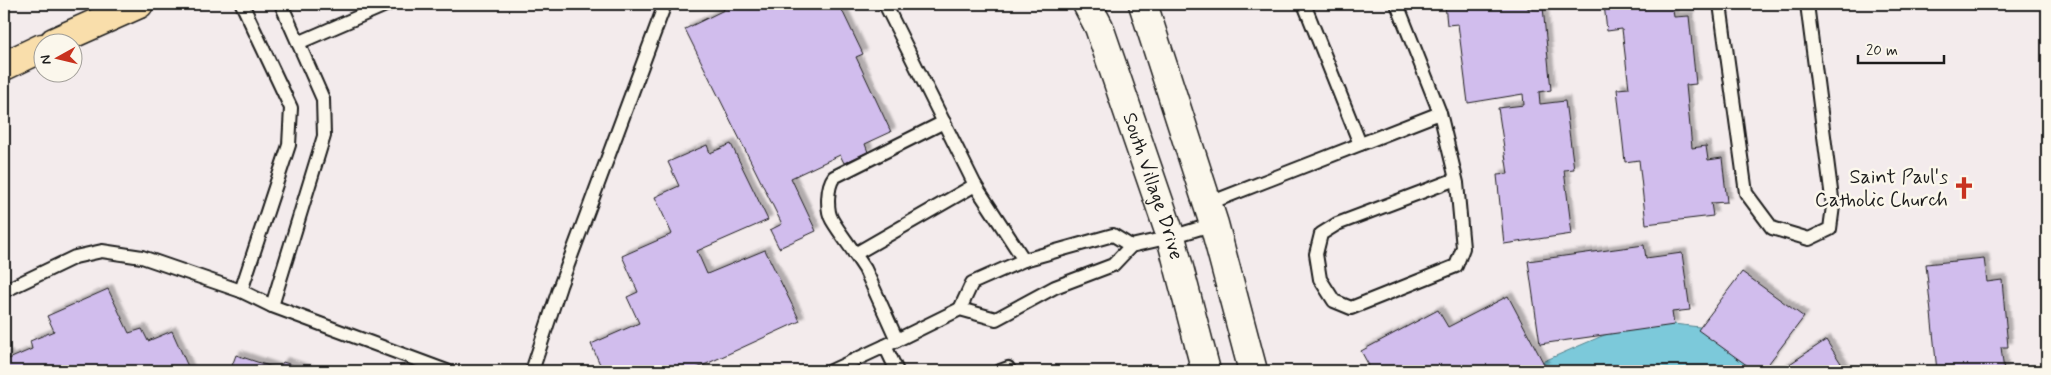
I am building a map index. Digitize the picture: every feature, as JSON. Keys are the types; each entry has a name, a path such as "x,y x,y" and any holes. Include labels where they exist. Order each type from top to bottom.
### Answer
{"main road":[{"path":"77,32 140,4"},
{"path":"4,66 32,53"}],"street":[{"name":"South Village Drive","path":"1087,4 1099,27 1171,237 1206,371"},
{"path":"1143,4 1211,214 1253,371"}],"lane":[{"path":"241,292 289,145 291,108 242,4"},
{"path":"272,306 324,136 323,99 282,4"},
{"path":"298,43 388,4"},
{"path":"532,371 564,277 665,4"},
{"path":"886,4 975,185 1024,260"},
{"path":"1304,4 1360,144"},
{"path":"1397,4 1440,113 1456,179 1463,248 1456,266 1351,308 1334,301 1320,279 1316,254 1321,234 1337,224 1456,179"},
{"path":"1720,4 1746,193 1772,228 1809,239 1830,229 1833,206 1806,4"},
{"path":"960,309 996,319 1055,287 1113,265 1131,246 1171,237 1211,214 1360,144 1440,113"},
{"path":"897,340 864,269 831,218 829,191 831,180 944,122"},
{"path":"855,254 975,185"},
{"path":"831,371 960,309 972,283 1024,260 1113,235 1131,246"},
{"path":"4,291 75,258 102,251 142,257 241,292 272,306 447,371"},
{"path":"885,346 897,371"},
{"path":"1000,371 1008,368 1010,371"}],"water":[{"path":"1639,320 1725,330 1769,371 1521,371"}],"building":[{"path":"721,4 839,4 863,54 856,57 891,132 865,144 868,152 844,163 840,155 791,178 816,231 779,248 770,230 782,224 685,29 724,10"},
{"path":"1445,4 1528,4 1528,9 1543,7 1551,90 1539,92 1540,104 1565,101 1574,169 1564,170 1572,234 1504,244 1497,175 1508,174 1498,108 1524,105 1523,94 1468,103 1458,24 1447,25"},
{"path":"1604,4 1672,4 1674,17 1689,16 1696,84 1686,85 1692,148 1706,146 1708,160 1722,158 1727,202 1711,203 1713,216 1646,224 1639,160 1625,162 1617,89 1629,88 1622,29 1607,31"},
{"path":"731,144 768,220 697,251 707,274 765,250 800,321 691,371 603,371 591,344 639,323 627,297 638,292 622,256 672,234 655,197 679,186 668,162 707,145 710,153"},
{"path":"1644,245 1646,258 1682,253 1690,310 1672,312 1674,325 1540,344 1528,261"},
{"path":"1984,258 1987,282 2002,280 2008,347 2001,347 2004,371 1937,371 1926,264"},
{"path":"1742,272 1804,317 1763,371 1755,371 1698,330"},
{"path":"108,289 129,333 142,329 148,341 172,331 190,371 4,371 4,356 7,354 9,359 32,349 30,341 54,331 47,316"},
{"path":"1508,296 1545,366 1536,371 1372,371 1361,351 1438,310 1448,327"},
{"path":"1826,340 1846,371 1779,371"},
{"path":"236,355 278,369 283,362 310,371 230,371"}],"place":[{"name":"Saint Paul's Catholic Church","path":"1964,188"}]}
